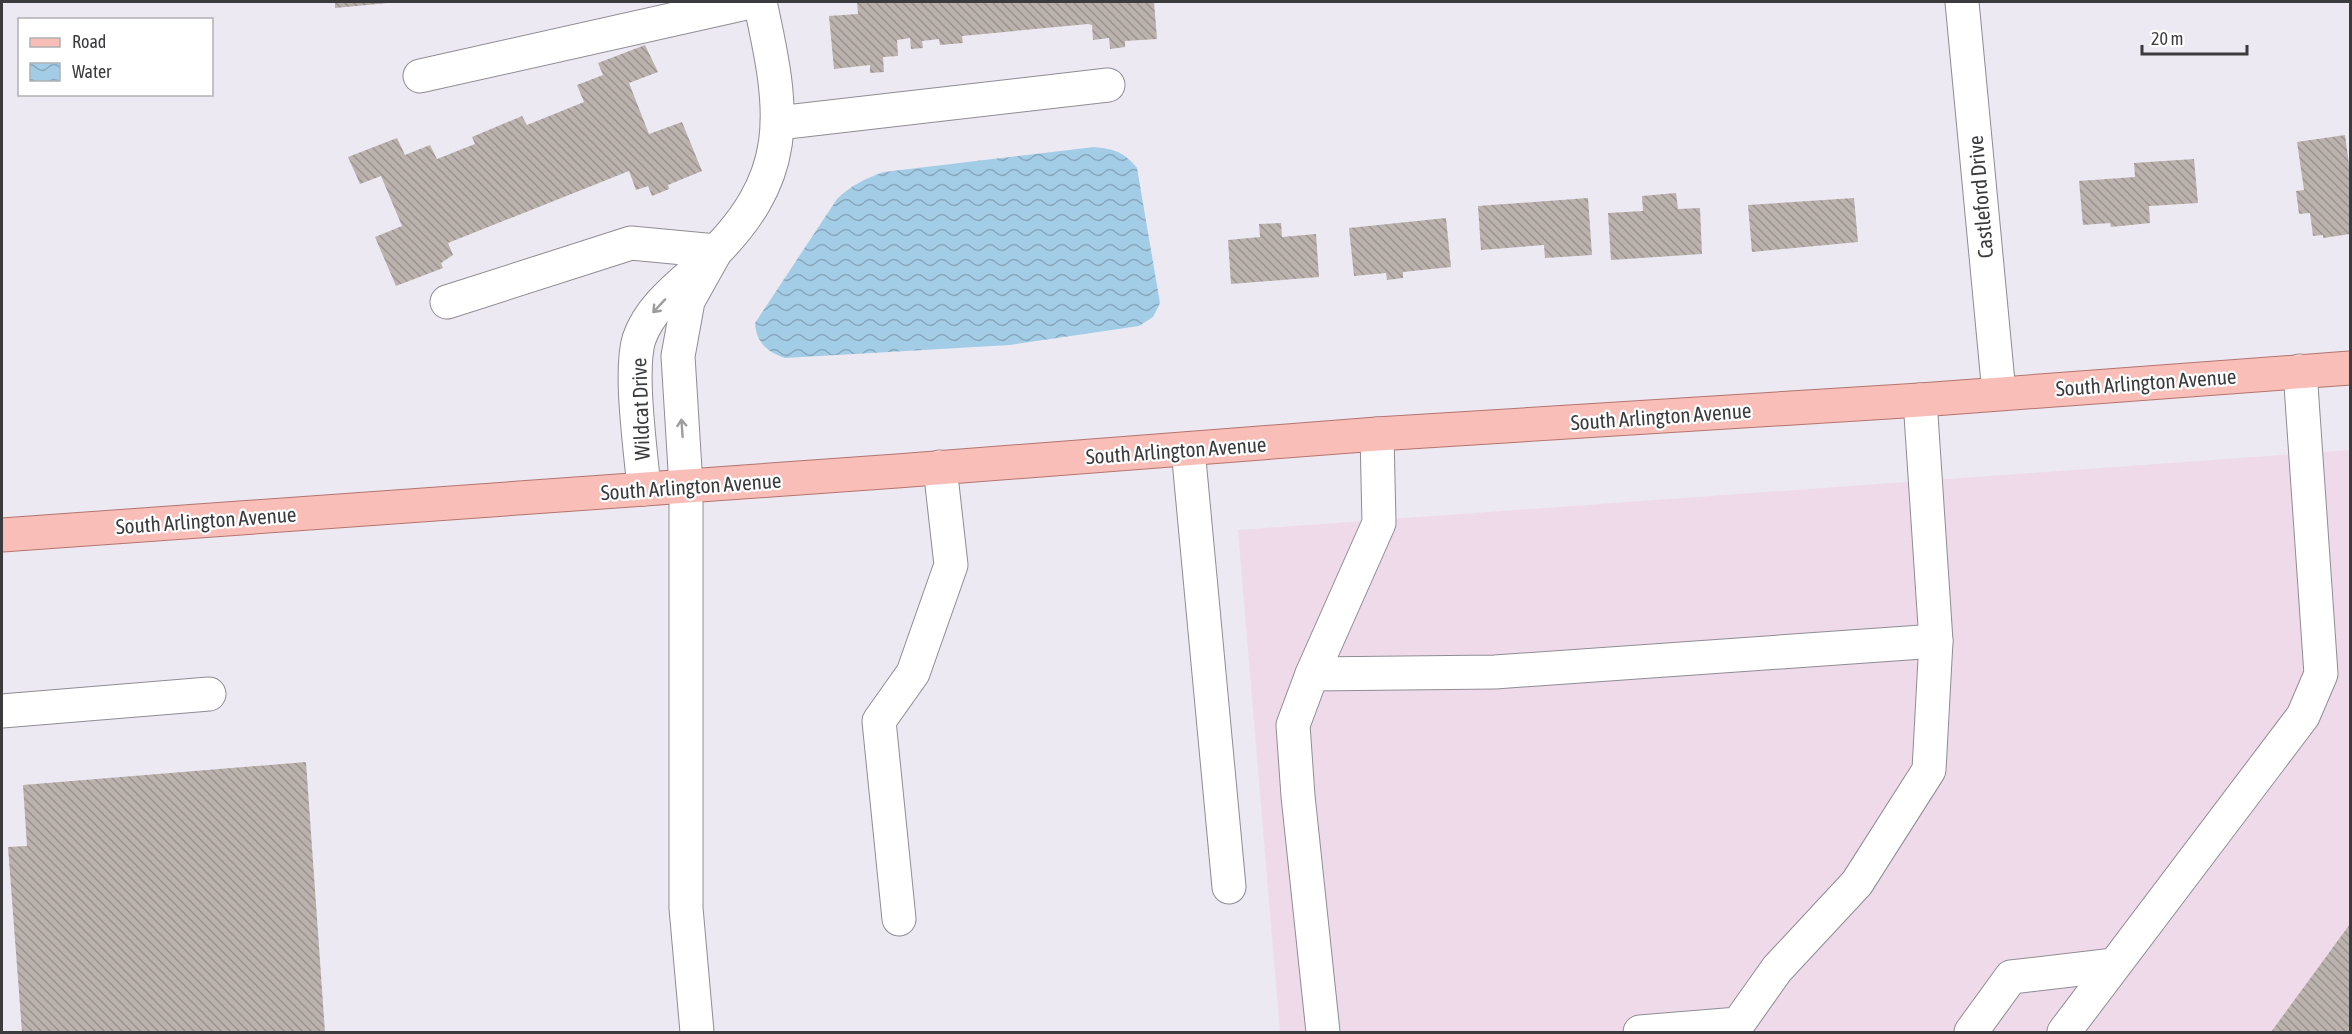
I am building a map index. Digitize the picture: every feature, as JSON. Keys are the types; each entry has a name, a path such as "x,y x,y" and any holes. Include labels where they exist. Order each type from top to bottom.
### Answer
{"main road":[{"name":"South Arlington Avenue","path":"2,535 1377,434 1920,400 2350,368"}],"street":[{"path":"420,76 752,2"},
{"name":"Wildcat Drive","path":"644,489 637,395 638,342 646,322 655,309 744,221 755,203 769,169 778,134 779,107 770,46 760,2"},
{"name":"Castleford Drive","path":"1962,2 1999,393"},
{"path":"778,123 1108,85"},
{"path":"447,302 631,243 716,251"},
{"name":"Wildcat Drive","path":"698,1032 686,908 686,486 678,356 688,301 716,251"},
{"path":"2064,1032 2303,716 2321,674 2300,372"},
{"path":"1640,1032 1735,1028 1777,969 1857,883 1929,770 1936,641 1920,400"},
{"path":"1323,1032 1298,796 1293,725 1312,674 1379,523 1377,434"},
{"path":"1188,449 1229,887"},
{"path":"898,919 879,721 913,673 951,564 940,467"},
{"path":"1312,674 1495,672 1936,641"},
{"path":"2,711 209,694"},
{"path":"1971,1032 2011,977 2114,965"}],"shaded area":[{"path":"2350,450 2350,1032 1280,1032 1238,530"}],"water":[{"path":"1094,147 1118,152 1128,158 1137,168 1160,303 1153,317 1139,326 1010,345 785,358 773,353 760,341 755,323 837,199 859,183 884,172"}],"building":[{"path":"335,2 388,2 388,3 335,8"},
{"path":"857,2 1154,2 1157,39 1125,41 1125,47 1110,49 1109,38 1093,40 1092,25 1088,24 962,36 963,43 940,45 939,39 922,41 923,48 911,49 910,38 897,40 898,56 883,57 884,72 870,73 870,65 834,69 829,16 858,14"},
{"path":"645,45 658,72 629,83 649,134 682,122 702,171 668,185 669,189 652,196 648,186 636,190 629,171 448,243 453,255 441,263 443,268 396,286 375,237 402,226 381,176 360,184 348,157 397,138 405,155 430,145 437,159 475,144 472,137 522,116 527,125 584,102 577,85 603,75 598,63"},
{"path":"2345,135 2350,171 2350,234 2323,238 2323,235 2313,236 2310,213 2299,214 2296,191 2304,190 2297,142"},
{"path":"2194,159 2198,203 2149,206 2150,223 2111,227 2110,223 2083,225 2079,181 2135,177 2134,163"},
{"path":"1676,193 1678,209 1700,208 1702,254 1611,260 1608,213 1643,211 1642,196"},
{"path":"1588,198 1592,255 1545,258 1544,245 1481,250 1478,206"},
{"path":"1854,198 1858,242 1752,252 1748,205"},
{"path":"1446,218 1451,267 1403,272 1403,278 1387,280 1386,273 1354,276 1349,228"},
{"path":"1281,223 1282,237 1316,234 1319,277 1231,284 1228,240 1260,237 1259,224"},
{"path":"306,762 325,1032 22,1032 8,847 27,846 23,785"},
{"path":"2350,924 2350,1032 2271,1032"}]}
